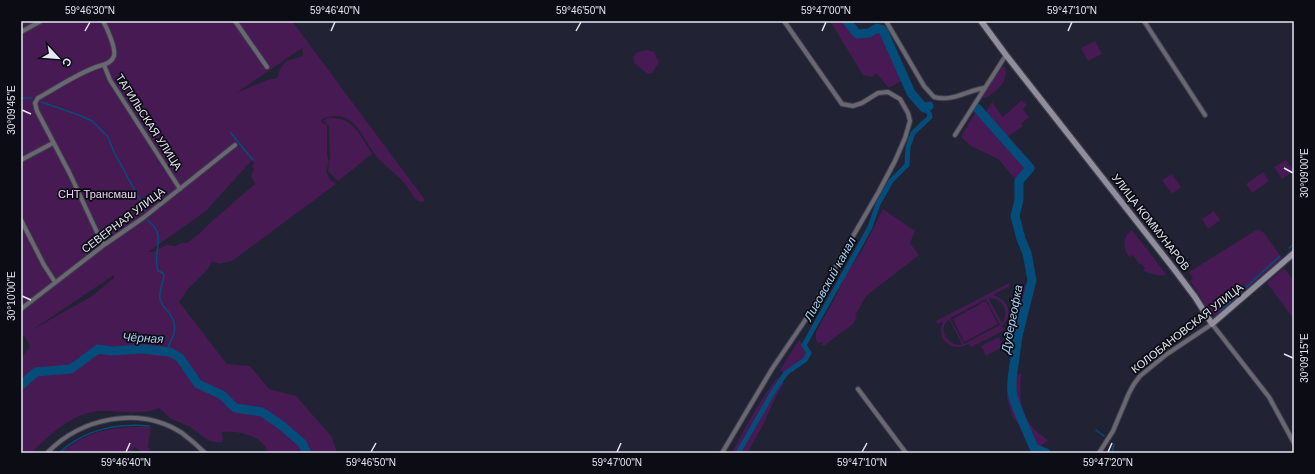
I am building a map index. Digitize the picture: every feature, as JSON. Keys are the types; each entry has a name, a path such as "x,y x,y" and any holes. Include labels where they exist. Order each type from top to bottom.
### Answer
{"street":[{"path":"21,32 41,21"},
{"path":"103,21 112,43 114,52 112,60 76,77 38,98 35,103 37,111 84,202 104,245"},
{"path":"235,21 267,67"},
{"path":"722,453 776,363 806,319 878,193 902,147 910,121 908,112 900,99 888,92 878,93 862,103 853,106 842,104 784,21"},
{"path":"886,21 924,86 934,97 947,99 976,89 984,88"},
{"name":"УЛИЦА КОММУНАРОВ","path":"981,21 1196,297 1212,324 1269,397 1294,443"},
{"path":"1144,21 1205,115"},
{"path":"955,135 1006,55"},
{"name":"ТАГИЛЬСКАЯ УЛИЦА","path":"104,65 110,80 180,189"},
{"path":"21,160 53,143"},
{"name":"СЕВЕРНАЯ УЛИЦА","path":"21,309 104,245 143,218 235,145"},
{"path":"21,220 44,265 55,282"},
{"name":"КОЛОБАНОВСКАЯ УЛИЦА","path":"1099,453 1113,431 1129,394 1140,376 1167,354 1212,324 1294,253"},
{"path":"858,390 906,453"},
{"path":"47,453 62,439 79,428 98,421 117,418 134,418 146,419 164,424 181,432 205,453"}],"green space":[{"name":"СНТ Трансмаш","path":"21,21 292,21 425,200 420,202 415,198 403,181 377,157 356,126 350,120 333,116 322,119 321,122 327,125 327,155 329,162 326,171 330,180 336,184 232,261 219,264 212,261 208,269 188,289 179,302 227,364 250,366 269,389 296,396 332,437 337,453 268,453 265,446 256,438 233,432 222,432 223,442 213,442 188,426 170,418 158,408 147,412 100,411 80,416 71,420 54,432 32,453 21,453 21,358 30,346 24,335 21,338","holes":["302,48 303,56 286,61 280,69 277,78 267,80 236,93","253,159 254,164 252,166 254,169 251,176 255,184 199,234 187,243 181,243 176,246 166,245 153,252 148,252 206,211","114,275 114,278 92,296 32,330"]},
{"path":"830,21 844,21 852,32 858,36 879,32 882,34 889,44 903,80 889,88 876,73 872,77 863,75"},
{"path":"1095,41 1102,54 1088,61 1081,48"},
{"path":"648,50 654,52 659,62 652,73 648,74 634,63 633,57 637,52"},
{"path":"1001,67 1005,67 1006,72 1004,82 994,92 985,98 982,97"},
{"path":"1022,100 1027,105 1023,109 1029,117 1021,124 1023,126 1005,139 984,115 992,102 1003,117"},
{"path":"976,111 1028,168 1017,181 998,159 971,146 961,137"},
{"path":"327,118 343,120 354,127 363,138 372,154 338,181 328,171 330,158 329,126 323,121"},
{"path":"1286,160 1294,171 1282,179 1274,167"},
{"path":"1263,172 1269,181 1252,193 1246,184"},
{"path":"1172,174 1181,187 1172,194 1162,180"},
{"path":"883,209 915,231 910,243 919,255 866,296 855,316 857,317 853,324 825,345 822,345 823,342 817,343 816,332 835,298 845,276 862,250"},
{"path":"1214,211 1220,220 1208,229 1202,219"},
{"path":"1258,229 1264,233 1282,258 1215,316 1207,310 1190,281 1193,278 1189,272"},
{"path":"1132,230 1166,274 1157,275 1143,271 1145,268 1141,263 1140,265 1133,255 1129,257 1124,243 1126,236"},
{"path":"1284,268 1294,281 1293,318 1267,283"},
{"path":"1009,283 1010,286 993,295 1003,300 1008,308 1008,318 1001,327 1005,330 971,347 969,344 957,347 951,346 943,339 941,328 943,321 938,324 936,321","holes":["988,298 998,300 1004,306 1005,314 1002,323","986,299 1000,325 964,344 950,318","949,319 962,345 957,345 948,340 944,332 945,323"]},
{"path":"1030,283 1020,326 1013,326 1020,287"},
{"path":"986,301 998,324 964,342 953,319"},
{"path":"999,337 1004,346 986,356 981,346"},
{"path":"799,340 809,350 809,357 787,376 780,370"},
{"path":"1021,373 1020,396 1023,409 1034,429 1048,441 1042,445 1046,453 1033,453 1018,423 1013,418 1007,398 1007,384 1009,379"},
{"path":"779,377 784,383 747,453 732,453 758,406 776,379"},
{"path":"151,427 148,447 150,449 146,453 143,453 135,447 129,453 60,453 78,441 95,433 113,429"}],"waterway":[{"name":"Дудергофка","path":"847,21 857,34 869,33 877,28 883,30 911,93 924,108 929,106"},
{"path":"21,98 31,98"},
{"path":"41,102 92,121 108,137 114,152 146,211"},
{"name":"Лиговский канал","path":"738,453 773,392 786,373 805,360 809,353 804,345 870,227 878,204 891,181 907,165 908,147 913,133 930,117 929,113 924,108"},
{"name":"Дудергофка","path":"977,108 1030,168 1019,181 1019,200 1015,216 1021,239 1027,253 1032,280 1018,336 1012,379 1012,390 1019,413 1034,448 1046,453"},
{"path":"231,133 238,142"},
{"path":"239,143 253,160"},
{"path":"147,220 154,226 158,238 156,264 158,271 163,273 164,276 160,293 160,301 175,325 172,340 166,351"},
{"path":"1289,248 1294,244"},
{"path":"1220,311 1280,256"},
{"name":"Чёрная","path":"21,385 36,372 71,369 98,349 111,351 142,349 170,352 180,358 198,384 222,395 235,408 262,412 281,425 302,443 307,453"},
{"path":"59,453 79,439 101,430 113,427 137,425 149,426"},
{"path":"1096,430 1104,436"},
{"path":"1112,453 1114,444"}]}
